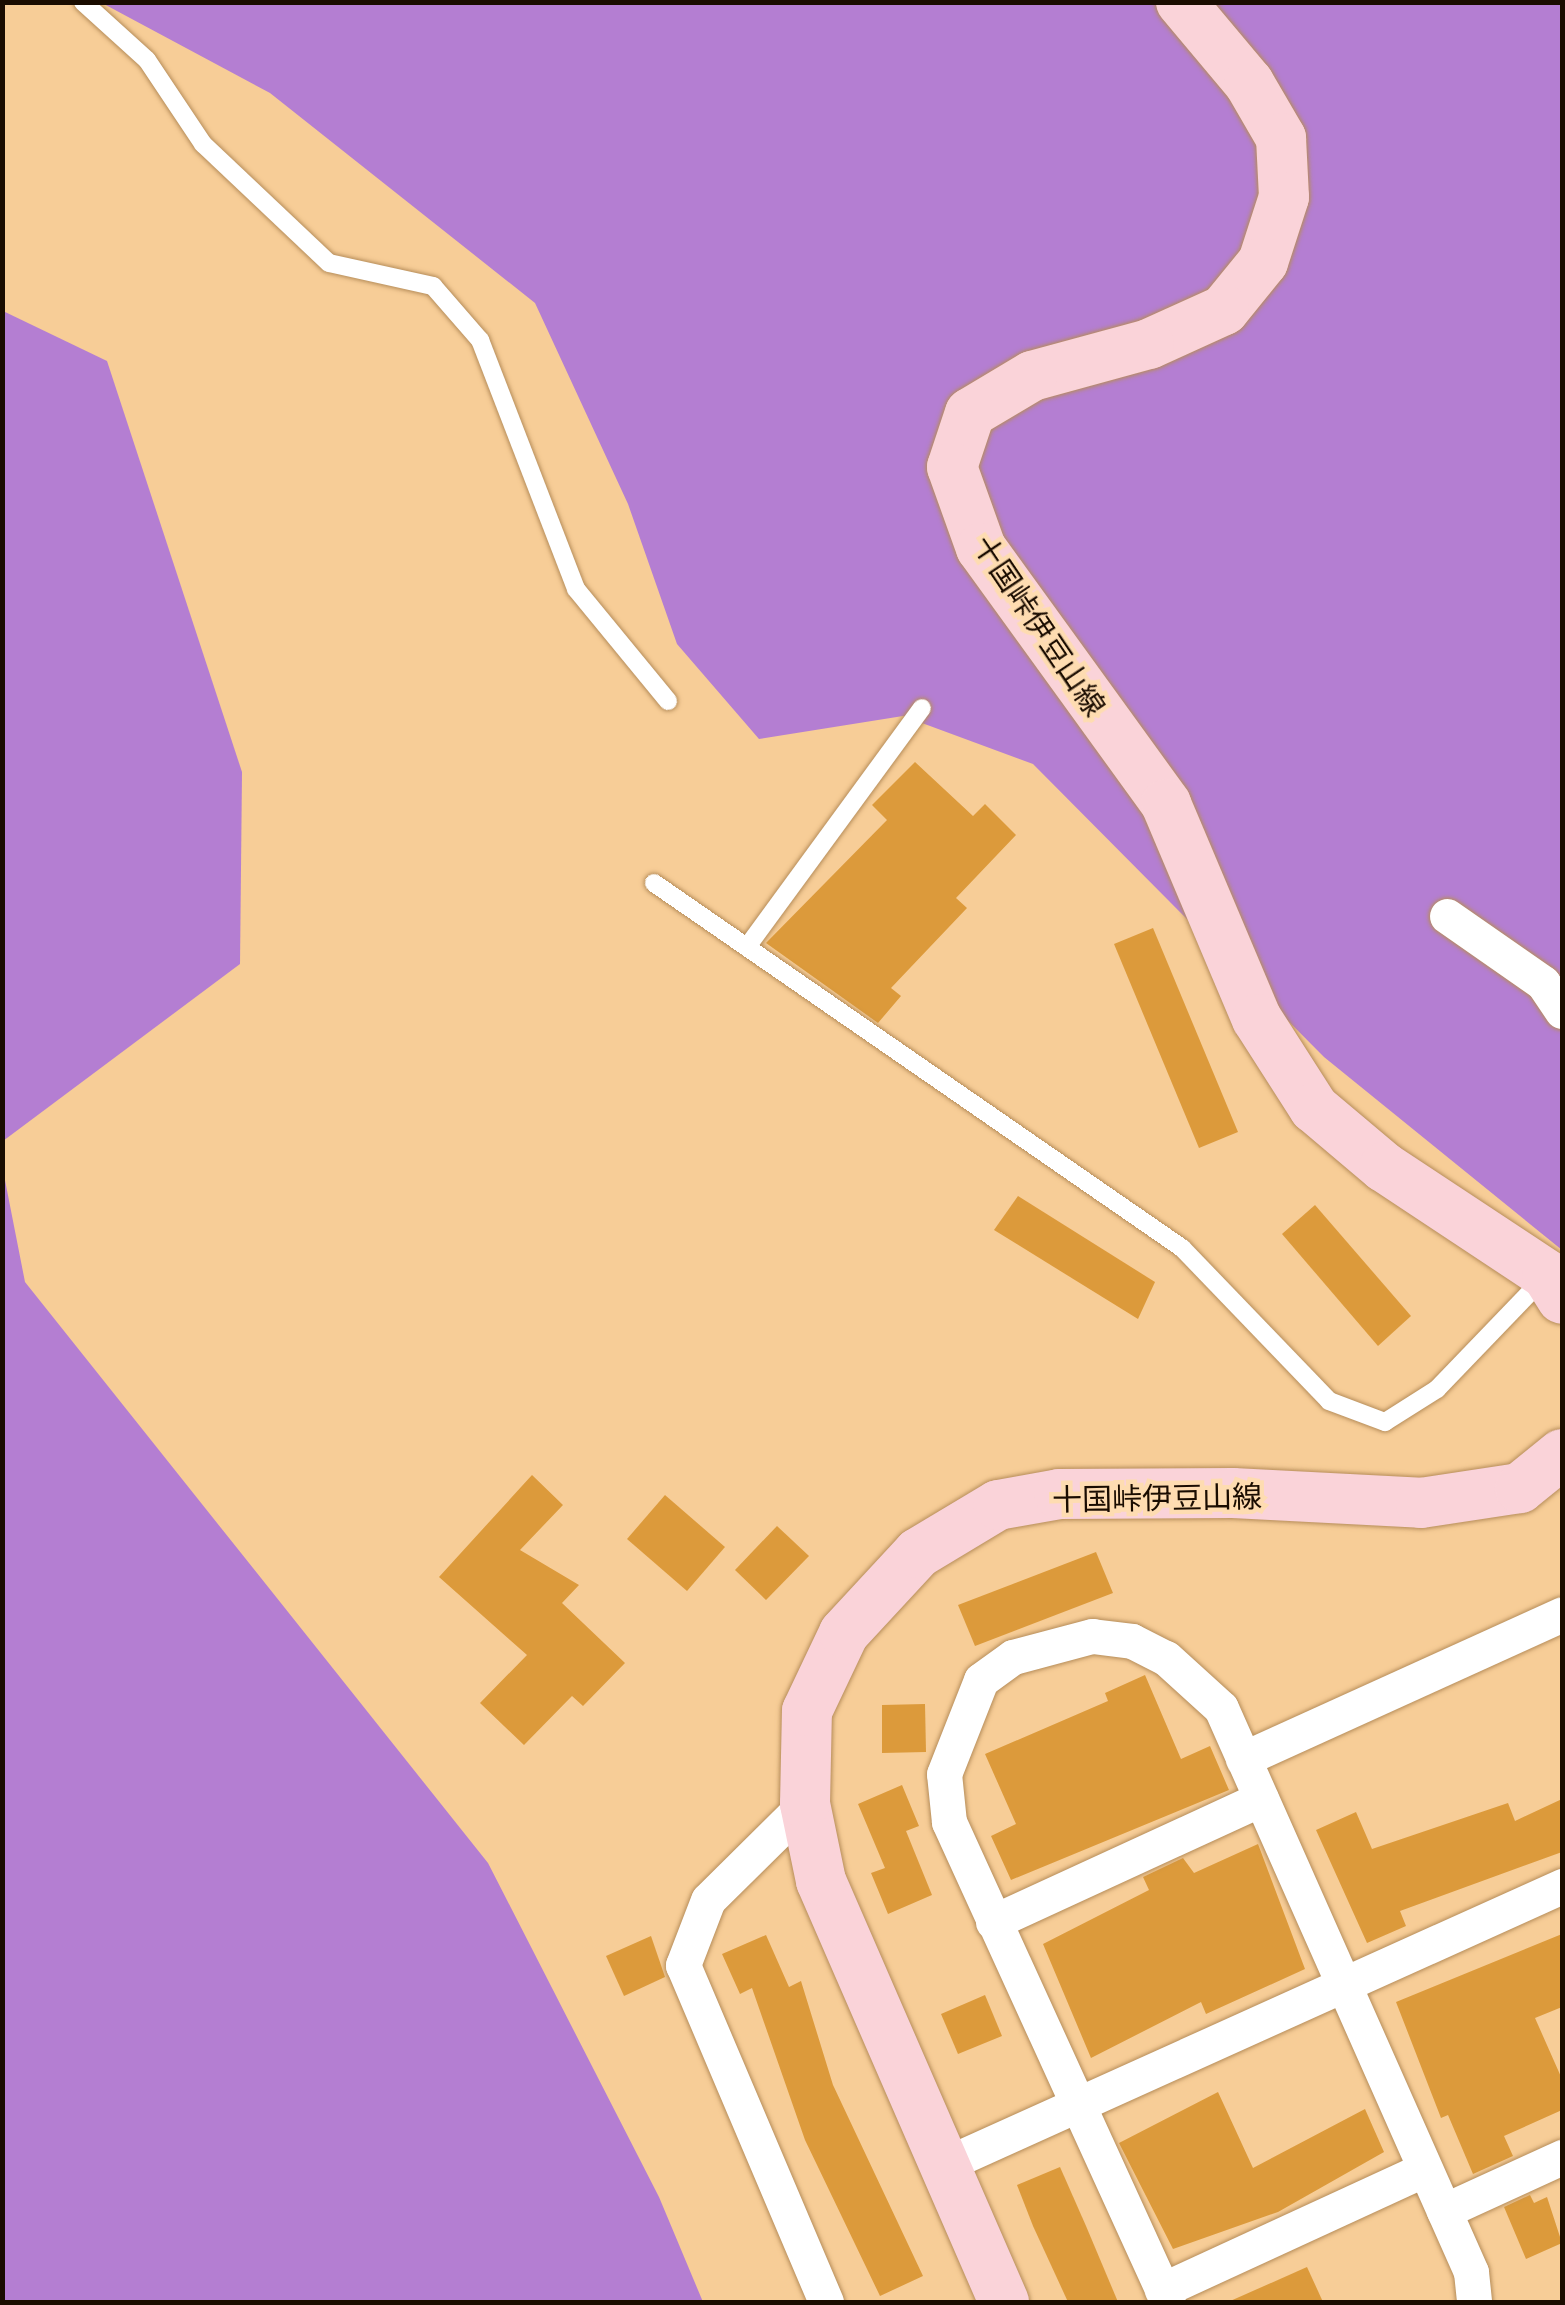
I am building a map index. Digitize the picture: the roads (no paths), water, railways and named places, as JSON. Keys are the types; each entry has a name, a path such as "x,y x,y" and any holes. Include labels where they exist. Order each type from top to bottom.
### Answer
{"main road":[{"name":"十国峠伊豆山線","path":"1181,2 1249,83 1281,138 1284,197 1263,262 1224,310 1149,344 1032,376 970,414 952,467 980,548 1166,804 1257,1019 1314,1108 1384,1167 1555,1287"},
{"name":"十国峠伊豆山線","path":"1004,2302 948,2163 822,1881 805,1804 808,1712 844,1633 918,1553 998,1504 1059,1494 1214,1493 1421,1503 1520,1488 1562,1454"}],"street":[{"path":"1447,916 1544,983 1562,1011"},
{"path":"1243,1758 1562,1614"},
{"path":"1425,2168 1165,2296 948,1822 944,1774 959,1720 981,1680 1012,1657 1092,1636 1132,1641 1198,1681 1221,1708 1425,2168 1470,2272 1474,2302"},
{"path":"994,1922 1261,1799"},
{"path":"805,1804 708,1900 684,1965 826,2302"},
{"path":"948,2163 1562,1886"},
{"path":"1444,2212 1562,2158"}],"lane":[{"path":"84,2 147,60 203,144 328,263 432,286 480,340 576,589 668,702"},
{"path":"747,948 922,708"},
{"path":"654,883 1182,1248 1330,1401 1385,1422 1437,1388 1555,1287"}]}
